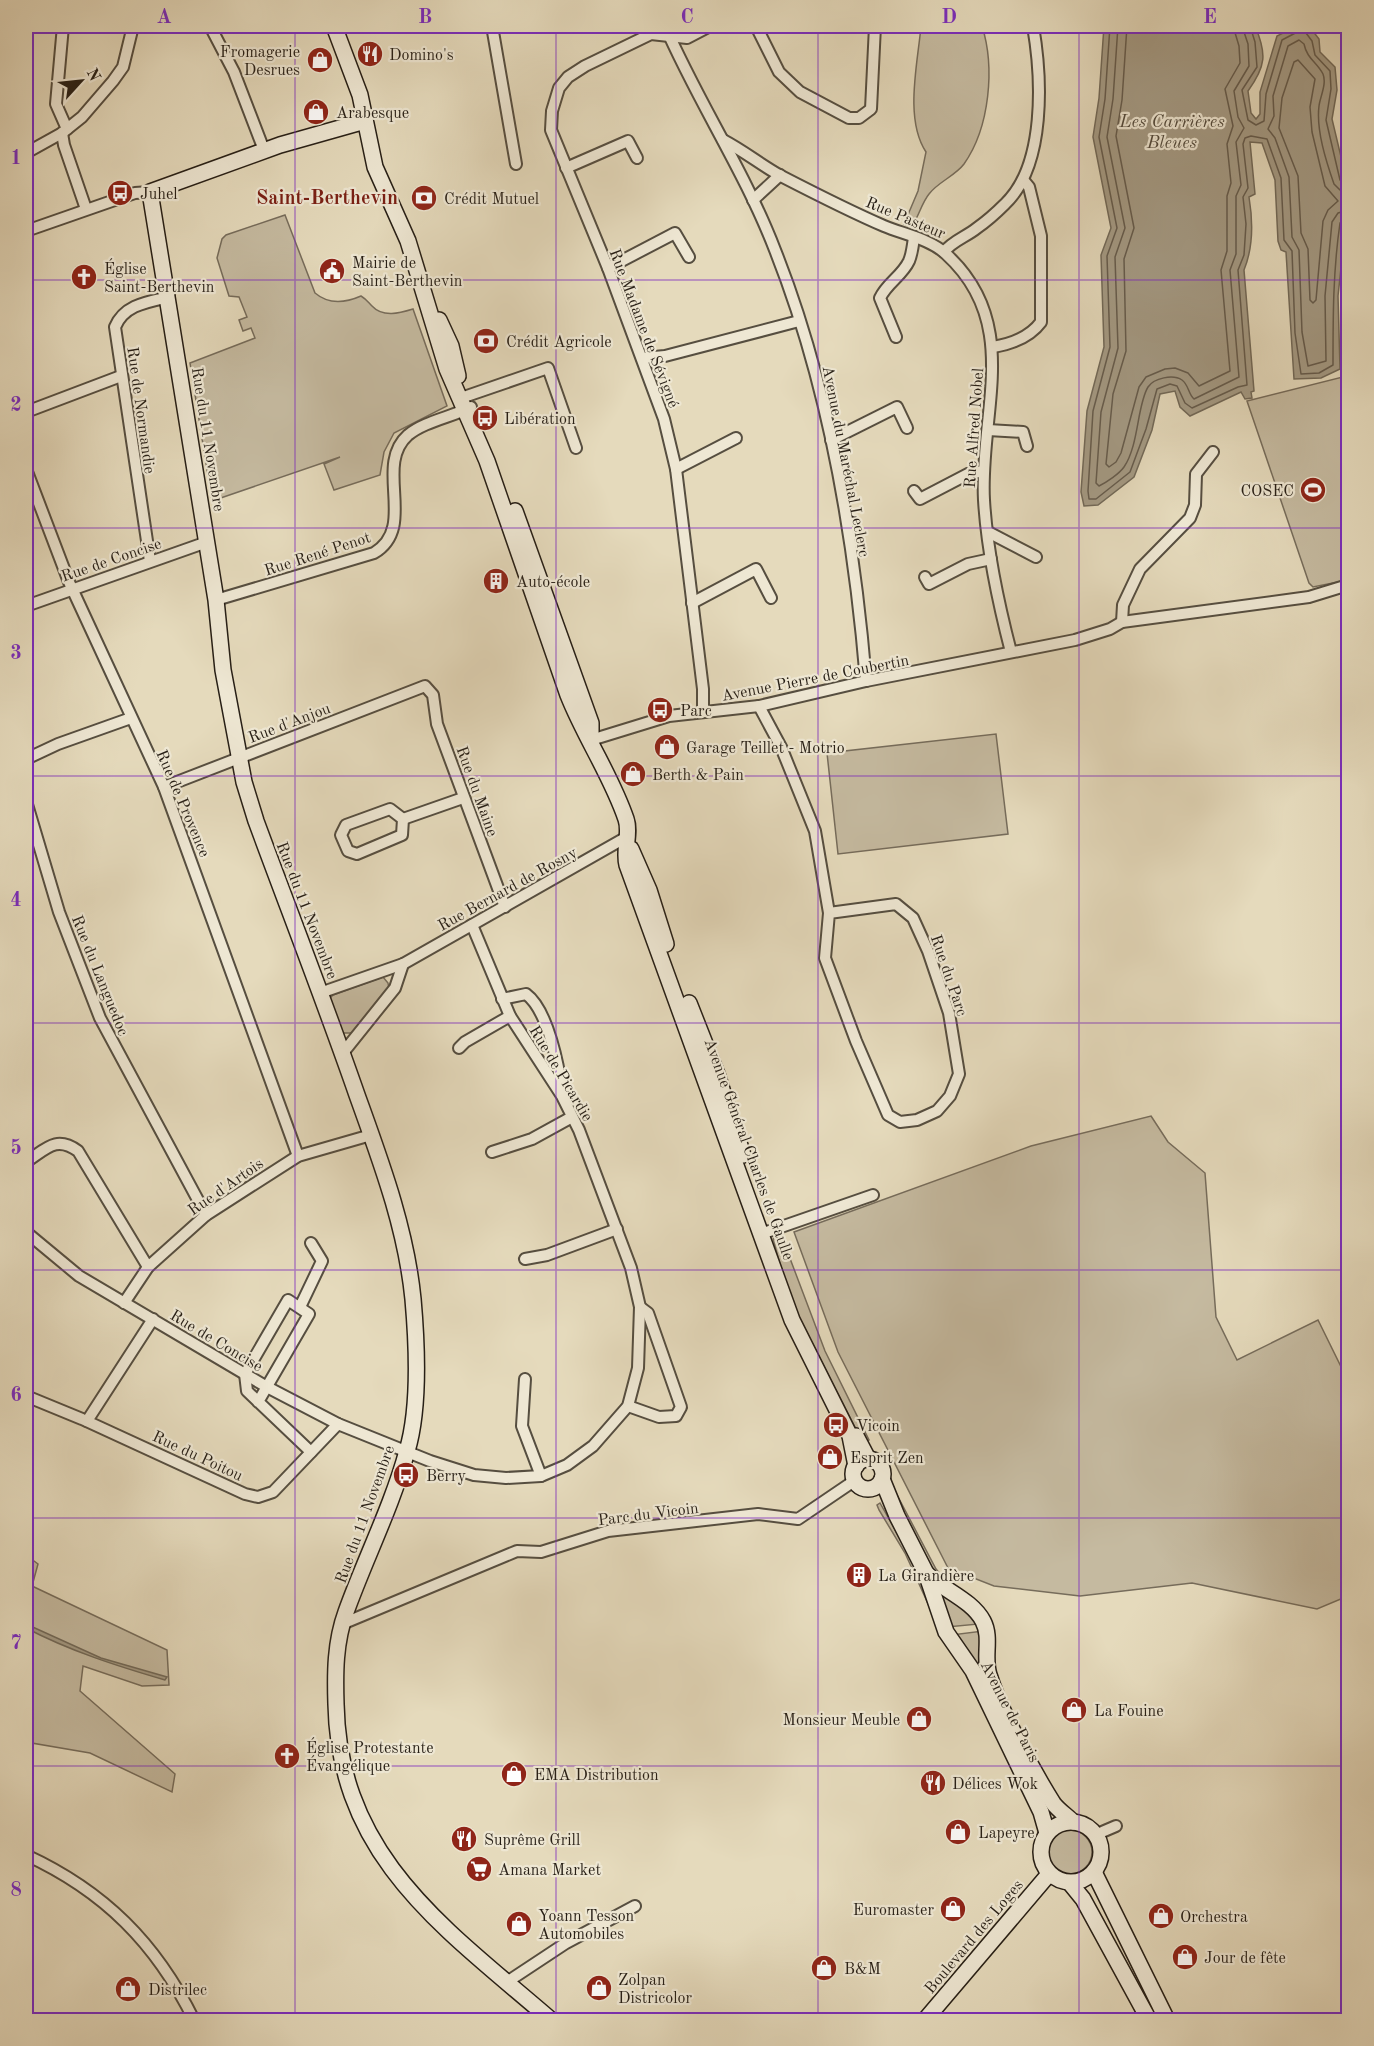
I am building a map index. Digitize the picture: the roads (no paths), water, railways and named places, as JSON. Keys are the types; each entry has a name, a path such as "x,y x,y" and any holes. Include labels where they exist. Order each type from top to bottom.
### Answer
{"main road":[{"name":"Avenue Général Charles de Gaulle","path":"334,26 360,95 375,167 385,194 408,241 428,298 449,338 466,402 496,457 591,723 589,756 625,838 624,855 627,865 765,1233 792,1320 850,1436 859,1468 880,1466 882,1479"},
{"path":"150,192 264,150 365,121"},
{"name":"Rue du 11 Novembre","path":"150,192 216,600 223,670 239,757 256,821 396,1207 412,1299 413,1412 407,1451 342,1624 336,1659 336,1730 345,1773 367,1830 389,1868 425,1909 551,2020"},
{"path":"859,1468 860,1487 869,1489 877,1486 882,1479"},
{"name":"Avenue de Paris","path":"882,1479 897,1516 926,1573 946,1632 979,1682 1041,1812 1047,1833"},
{"name":"Avenue de Paris","path":"869,1489 897,1516"},
{"name":"Avenue de Paris","path":"926,1573 940,1587 969,1605 982,1619 988,1635 989,1676 1054,1805 1073,1822"},
{"path":"1070,1883 1083,1880 1094,1872 1101,1858 1099,1842 1095,1835 1089,1828 1073,1822 1059,1824 1047,1833 1040,1853 1049,1874 1070,1883 1083,1899 1149,2020"},
{"path":"1094,1872 1167,2020"},
{"name":"Boulevard des Loges","path":"925,2020 1049,1874"}],"street":[{"path":"63,26 56,104 65,131 64,145 86,210"},
{"path":"26,153 65,131 82,117 123,67 133,26"},
{"path":"209,26 234,72 264,150"},
{"path":"492,26 516,165"},
{"name":"Rue Madame de Sévigné","path":"703,712 703,689 676,469 643,358 551,130 552,111 559,88 568,77 585,66 651,34 667,30 687,38 710,26"},
{"path":"756,26 779,72 800,92 849,118 859,118 871,109 875,26"},
{"name":"Rue Pasteur","path":"723,140 780,175 884,226 914,237 944,252 950,244 965,237 993,215 1024,181 1036,132 1040,81 1033,26"},
{"name":"Avenue du Maréchal Leclerc","path":"667,30 753,200 775,249 799,321 822,397 846,520 866,681"},
{"path":"566,168 628,141 637,158"},
{"path":"753,200 780,175"},
{"path":"993,347 1008,345 1035,330 1041,322 1041,236 1029,187 1024,181"},
{"path":"26,231 135,193 150,192"},
{"path":"608,268 675,233 688,257"},
{"path":"896,337 880,298 886,286 898,277 909,260 914,237"},
{"name":"Rue Alfred Nobel","path":"944,252 966,276 977,297 987,320 993,347 993,383 984,471 984,499 996,597 1011,652"},
{"name":"Rue de Normandie","path":"150,561 115,327 119,316 134,306 168,297"},
{"path":"643,358 665,356 799,321"},
{"path":"466,402 548,368 576,448"},
{"path":"26,412 121,376"},
{"name":"Rue René Penot","path":"216,600 374,553 383,548 391,535 395,519 393,466 400,444 416,430 466,402"},
{"path":"831,440 897,407 907,428"},
{"path":"988,430 1023,432 1027,446"},
{"path":"676,469 736,438"},
{"path":"1122,622 1123,605 1140,569 1190,518 1195,505 1196,474 1213,452"},
{"name":"Rue de Provence","path":"26,469 72,588 164,787 298,1156"},
{"path":"914,491 920,499 968,474 984,471"},
{"path":"988,532 1036,557"},
{"name":"Rue de Concise","path":"26,606 207,542"},
{"path":"924,577 929,584 968,564 991,559"},
{"path":"692,603 756,569 771,598"},
{"name":"Avenue Pierre de Coubertin","path":"591,740 646,721 759,706 866,681 1091,636 1122,622 1309,597 1348,585"},
{"name":"Rue d'Anjou","path":"164,787 425,686"},
{"name":"Rue du Maine","path":"425,686 433,694 437,724 505,907"},
{"name":"Rue du Parc","path":"759,706 781,747 815,831 829,913 825,958 856,1041 888,1115 900,1122 916,1120 937,1111 950,1096 958,1074 949,1013 928,951 913,918 896,904 829,913"},
{"path":"26,759 58,744 131,718"},
{"path":"403,819 463,798"},
{"name":"Rue du Languedoc","path":"26,801 59,912 100,1018 206,1215"},
{"path":"390,809 403,819 402,836 357,854 348,851 341,835 346,825 390,809"},
{"name":"Rue Bernard de Rosny","path":"320,993 403,964 625,838"},
{"name":"Rue de Picardie","path":"407,1451 474,1474 506,1478 541,1476 567,1465 593,1446 628,1406 638,1368 640,1307 632,1268 572,1117 562,1096 510,1016 472,925"},
{"path":"342,1054 395,988 403,964"},
{"path":"502,999 526,994 536,1001 556,1056 562,1096"},
{"path":"459,1048 465,1041 510,1016"},
{"path":"492,1152 532,1139 572,1117"},
{"name":"Rue d'Artois","path":"124,1303 148,1267 206,1215 298,1156 371,1135"},
{"path":"26,1162 55,1144 67,1143 78,1151 148,1267"},
{"path":"765,1233 873,1195"},
{"path":"525,1259 547,1255 617,1230"},
{"name":"Rue de Concise","path":"26,1232 79,1276 245,1374 338,1424 407,1451"},
{"path":"300,1307 322,1261 311,1243"},
{"path":"258,1402 309,1314 288,1300 245,1374 247,1391 258,1402 311,1452"},
{"name":"Rue de Picardie","path":"628,1406 669,1418 676,1416 681,1407 648,1314 640,1307"},
{"path":"87,1421 153,1319"},
{"path":"525,1379 522,1426 541,1476"},
{"name":"Rue du Poitou","path":"26,1396 87,1421 246,1494 258,1497 273,1492 338,1424"},
{"name":"Parc du Vicoin","path":"342,1624 517,1551 541,1552 608,1531 758,1514 798,1519 859,1468"},
{"path":"1095,1835 1116,1826"},
{"path":"26,1855 74,1880 131,1926 160,1962 194,2020"},
{"path":"507,1982 566,1943 636,1906"}],"water":[{"name":"Les Carrières Bleues","path":"1104,26 1255,26 1263,52 1261,67 1248,91 1251,113 1256,119 1260,114 1260,92 1277,36 1291,29 1309,26 1319,39 1320,52 1335,67 1337,90 1332,119 1347,182 1347,212 1338,296 1340,369 1321,378 1294,379 1286,252 1281,250 1278,241 1275,180 1262,143 1250,142 1255,194 1249,197 1251,234 1244,270 1254,391 1251,392 1252,398 1245,399 1241,392 1190,416 1180,407 1175,391 1160,394 1152,430 1134,477 1098,505 1084,506 1081,492 1087,411 1104,347 1101,255 1111,228 1093,137 1099,98"},
{"path":"26,1624 101,1658 167,1677 165,1680 77,1651 26,1628"}],"place":[{"name":"Domino's","path":"370,54"},
{"name":"Fromagerie Desrues","path":"320,60"},
{"name":"Arabesque","path":"316,112"},
{"name":"Juhel","path":"120,193"},
{"name":"Crédit Mutuel","path":"424,198"},
{"name":"Mairie de Saint-Berthevin","path":"332,271"},
{"name":"Église Saint-Berthevin","path":"84,277"},
{"name":"Crédit Agricole","path":"486,341"},
{"name":"Libération","path":"485,418"},
{"name":"COSEC","path":"1313,490"},
{"name":"Auto-école","path":"496,581"},
{"name":"Parc","path":"660,710"},
{"name":"Garage Teillet - Motrio","path":"667,747"},
{"name":"Berth & Pain","path":"633,774"},
{"name":"Vicoin","path":"836,1425"},
{"name":"Esprit Zen","path":"830,1457"},
{"name":"Berry","path":"406,1475"},
{"name":"La Girandière","path":"859,1575"},
{"name":"La Fouine","path":"1074,1710"},
{"name":"Monsieur Meuble","path":"919,1719"},
{"name":"Église Protestante Évangélique","path":"287,1756"},
{"name":"EMA Distribution","path":"514,1774"},
{"name":"Délices Wok","path":"933,1783"},
{"name":"Lapeyre","path":"958,1832"},
{"name":"Suprême Grill","path":"464,1839"},
{"name":"Amana Market","path":"479,1869"},
{"name":"Euromaster","path":"953,1909"},
{"name":"Orchestra","path":"1161,1916"},
{"name":"Yoann Tesson Automobiles","path":"519,1924"},
{"name":"Jour de fête","path":"1185,1957"},
{"name":"B&M","path":"824,1968"},
{"name":"Zolpan Districolor","path":"599,1988"},
{"name":"Distrilec","path":"128,1989"}],"district":[{"name":"Saint-Berthevin","path":"327,197"}]}
